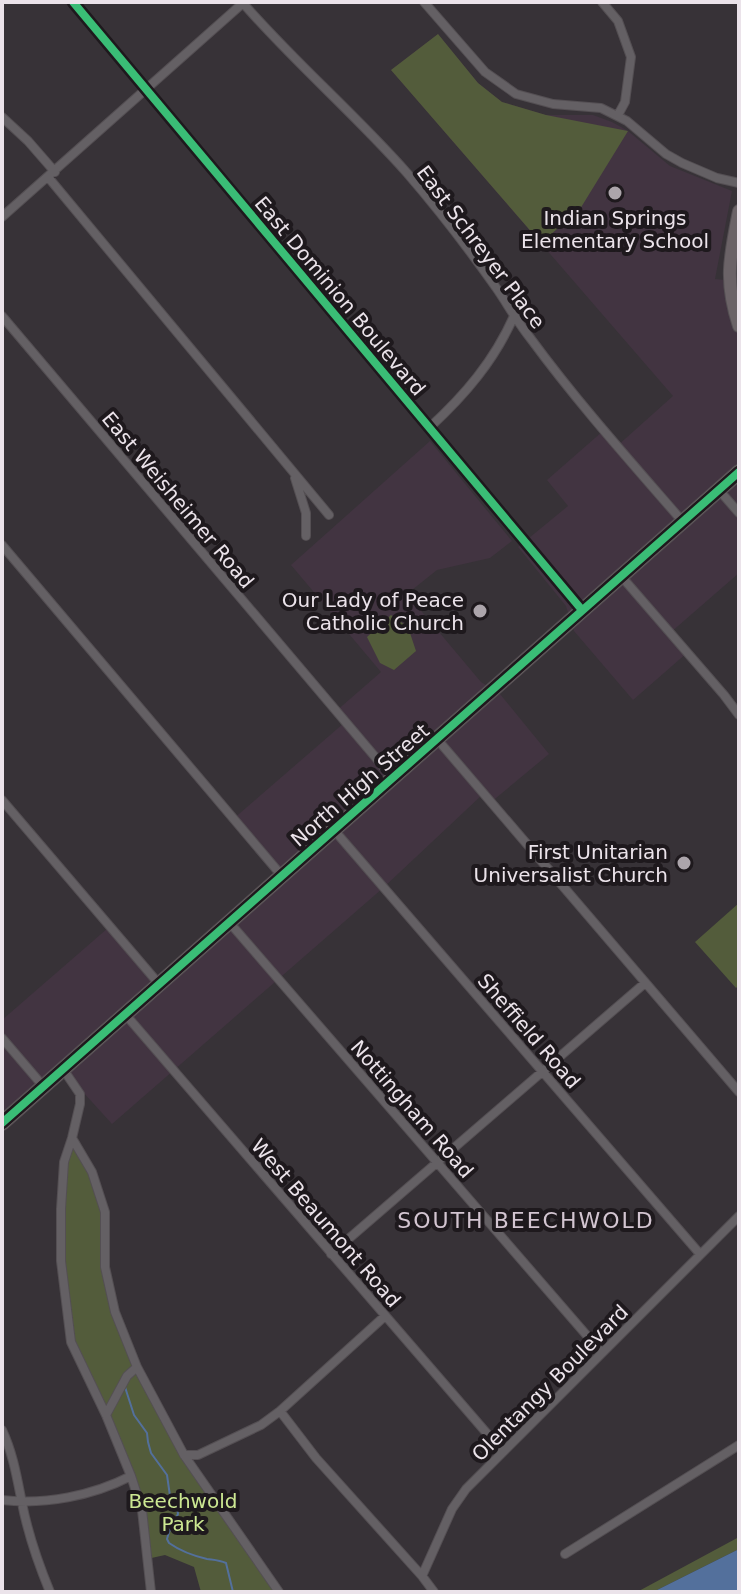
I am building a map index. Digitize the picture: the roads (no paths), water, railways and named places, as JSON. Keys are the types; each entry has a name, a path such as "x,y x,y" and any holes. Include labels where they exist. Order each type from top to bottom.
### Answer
{"main road":[{"path":"739,211 729,269 731,301 739,326"},
{"name":"North High Street","path":"2,1123 739,472"}],"street":[{"name":"East Dominion Boulevard","path":"73,2 582,610"},
{"path":"424,2 485,72 516,94 553,104 601,108 618,115 682,163 717,178 739,183"},
{"path":"602,2 618,21 631,57 625,102 618,115"},
{"path":"2,217 243,3"},
{"name":"East Schreyer Place","path":"243,3 406,173 456,234 535,345 683,522"},
{"path":"2,117 28,141 52,175 329,515"},
{"name":"East Weisheimer Road","path":"2,316 393,778"},
{"path":"429,428 483,371 514,316"},
{"path":"291,470 306,513 306,536"},
{"path":"719,490 739,513"},
{"path":"2,545 282,876"},
{"path":"621,576 739,715"},
{"path":"437,739 739,1092"},
{"path":"2,800 159,984"},
{"name":"Sheffield Road","path":"334,830 700,1254"},
{"name":"Nottingham Road","path":"229,922 602,1353"},
{"path":"331,1254 645,983"},
{"name":"West Beaumont Road","path":"125,1014 503,1452"},
{"path":"2,1038 43,1086"},
{"path":"63,1069 80,1094 64,1162 61,1261 71,1342 106,1415 142,1510 151,1592"},
{"path":"72,1138 92,1172 105,1212 105,1267 115,1312 137,1367 184,1455 279,1592"},
{"name":"Olentangy Boulevard","path":"422,1576 456,1501 739,1216"},
{"path":"184,1455 198,1455 261,1425 385,1316"},
{"path":"106,1415 127,1376 137,1367"},
{"path":"280,1411 316,1458 434,1592"},
{"path":"2,1430 19,1483 37,1561 50,1592"},
{"path":"565,1554 739,1445"},
{"path":"2,1500 22,1502 73,1497 131,1476"}],"water":[{"path":"739,1549 739,1592 653,1592"}],"waterway":[{"path":"125,1387 134,1415 147,1433 151,1453 167,1475 170,1496 177,1507 178,1514 167,1539 169,1543 192,1554 226,1563 233,1592"}],"place":[{"name":"Indian Springs Elementary School","path":"615,193"},
{"name":"Our Lady of Peace Catholic Church","path":"480,611"},
{"name":"First Unitarian Universalist Church","path":"684,863"}],"district":[{"name":"SOUTH BEECHWOLD","path":"526,1220"}],"park label":[{"name":"Beechwold Park","path":"183,1512"}]}
